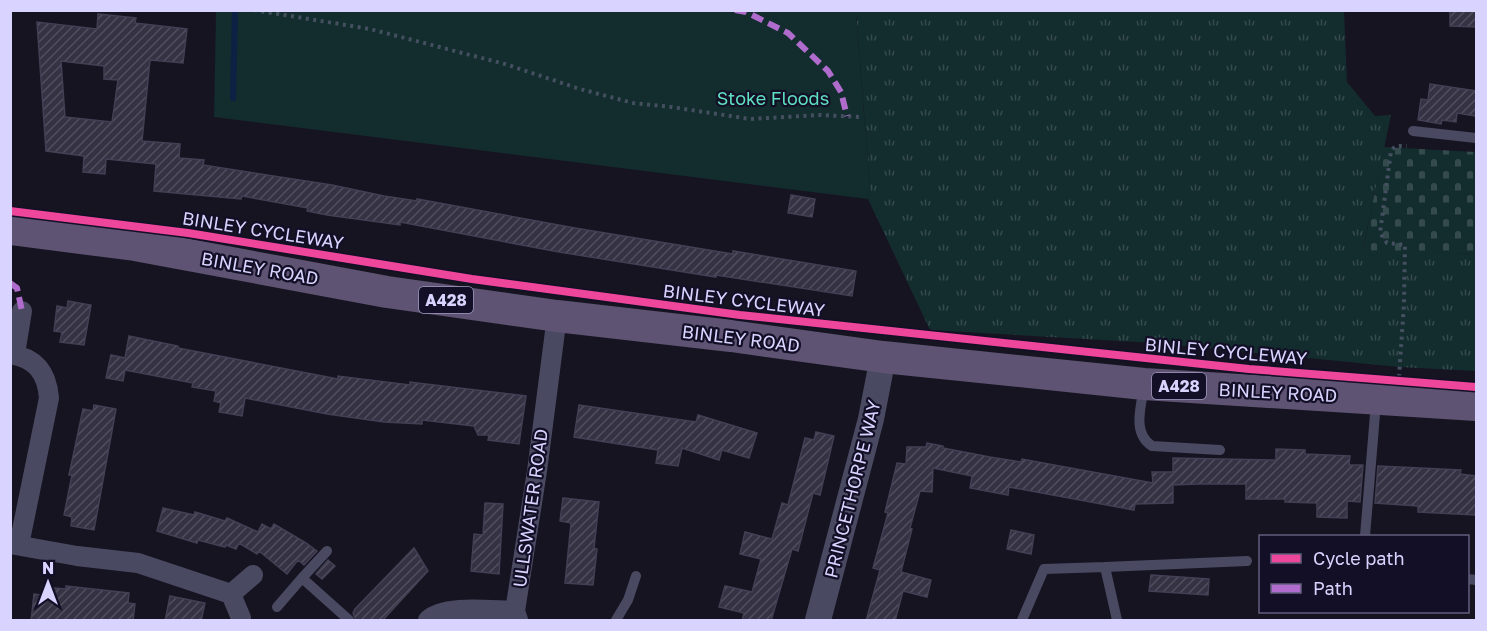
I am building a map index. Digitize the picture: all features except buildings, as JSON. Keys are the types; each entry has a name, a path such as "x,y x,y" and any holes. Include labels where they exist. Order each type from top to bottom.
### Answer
{"main road":[{"name":"BINLEY ROAD","path":"10,229 135,245 387,292 556,316 731,336 883,357 1144,384 1382,389 1476,405"}],"street":[{"path":"22,311 13,354 34,363 45,375 49,398 15,545 77,556 138,563 231,594 241,618"},
{"name":"ULLSWATER ROAD","path":"428,621 431,617 458,610 516,616 556,316"},
{"name":"PRINCETHORPE WAY","path":"818,621 871,419 883,357"},
{"path":"231,594 252,575"}],"lane":[{"path":"1413,131 1476,138"},
{"path":"1144,384 1139,428 1146,442 1152,446 1220,450"},
{"path":"1365,535 1382,389"},
{"path":"277,607 327,551"},
{"path":"1022,621 1044,569 1247,561"},
{"path":"1105,567 1116,621"},
{"path":"615,621 628,600 636,576"},
{"path":"302,578 349,621"}],"path":[{"path":"254,10 370,29 505,64 580,89 633,103 750,120 820,115 859,117"},
{"path":"1399,375 1405,245 1387,243 1380,232 1391,151 1398,146 1409,146"},
{"path":"1382,389 1410,382"}],"green space":[{"path":"871,10 1344,11 1347,82 1375,116 1391,115 1363,249 1476,254 1476,371 1399,367 1154,343 930,330 868,199 870,188 856,13"},
{"name":"Stoke Floods","path":"216,11 871,11 856,14 870,188 868,199 214,117"},
{"path":"1384,147 1476,152 1476,254 1363,250"}],"waterway":[{"path":"233,98 235,10"}],"marked path":[{"path":"735,10 746,12 788,33 828,71 841,92 847,116"},
{"path":"10,283 17,288 22,311"}],"cycle path":[{"name":"BINLEY CYCLEWAY","path":"10,211 188,233 472,279 740,315 1249,369 1476,387"}]}
